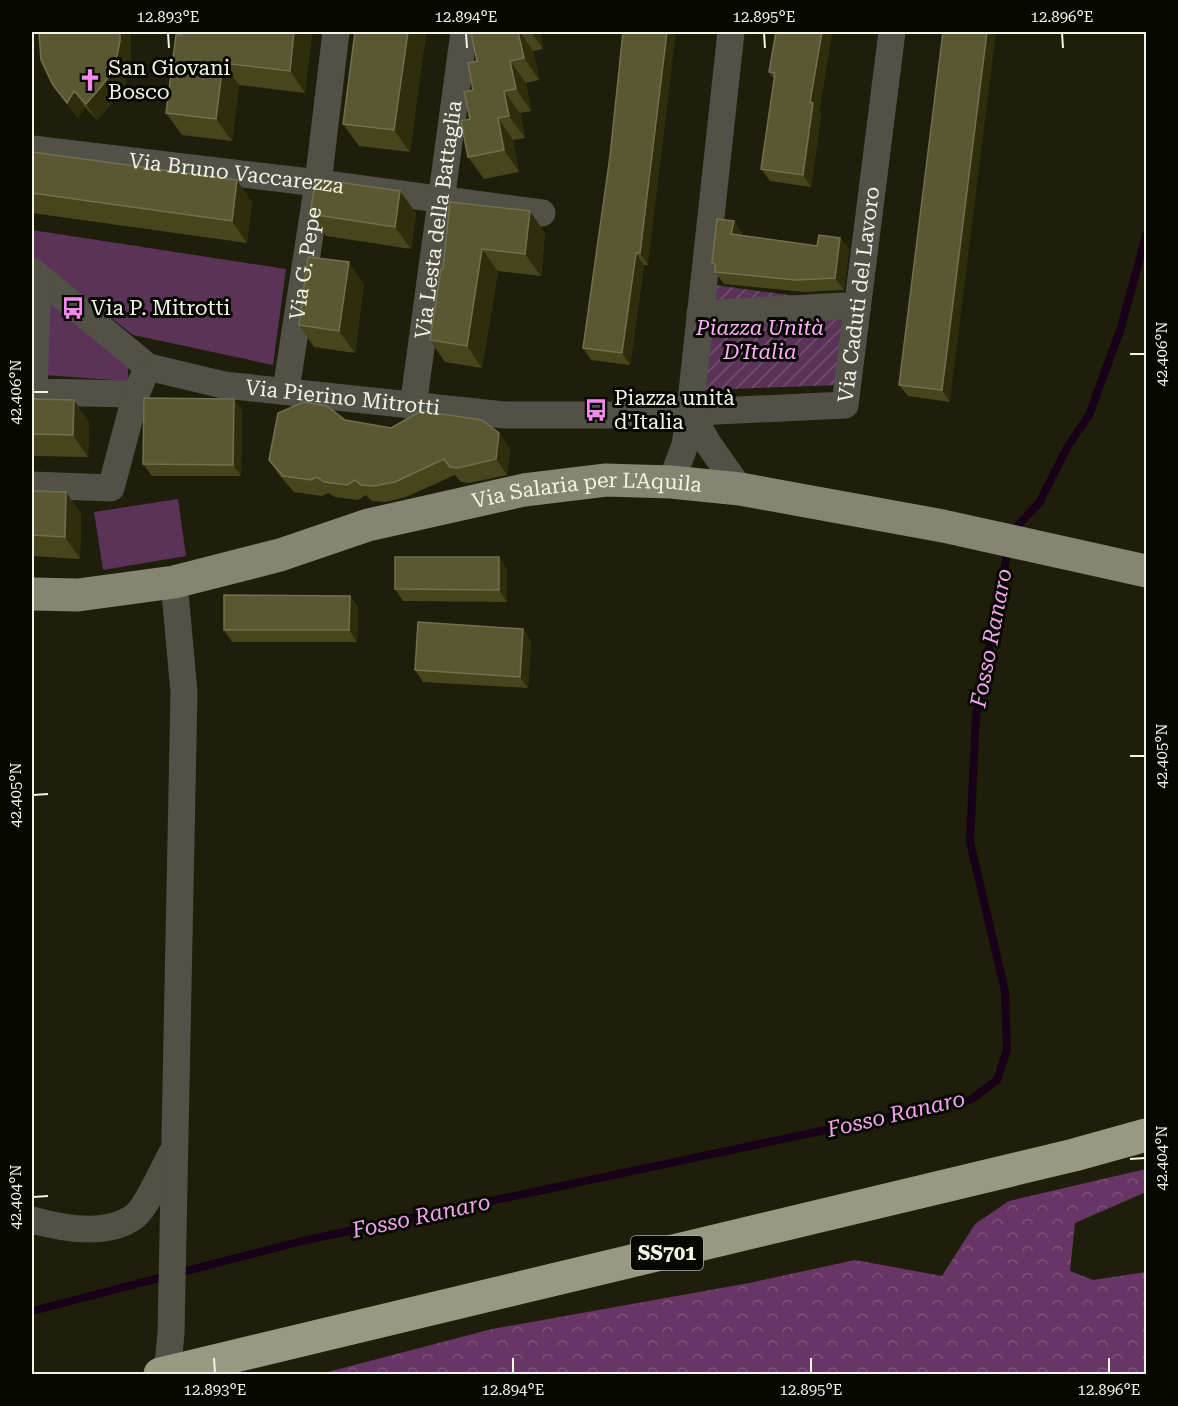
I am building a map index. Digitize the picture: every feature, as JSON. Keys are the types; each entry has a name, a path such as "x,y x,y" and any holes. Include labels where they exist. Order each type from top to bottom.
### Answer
{"highway":[{"name":"SS701","path":"171,1372 1063,1158 1146,1135"}],"main road":[{"name":"Via Salaria per L'Aquila","path":"32,594 78,595 174,582 280,555 368,525 524,490 606,480 671,482 740,489 943,526 1146,571"}],"street":[{"name":"Via G. Pepe","path":"286,390 318,183 336,32"},
{"name":"Via Lesta della Battaglia","path":"412,406 464,32"},
{"path":"671,482 685,445 690,410 731,32"},
{"name":"Via Caduti del Lavoro","path":"690,410 845,405 892,32"},
{"name":"Via Bruno Vaccarezza","path":"32,149 318,183 542,213"},
{"path":"35,274 34,392 136,394"},
{"name":"Via Pierino Mitrotti","path":"35,274 148,368 224,385 504,415 634,415 690,410"},
{"path":"700,314 843,306 857,309"},
{"path":"32,485 111,488 136,394 148,368"},
{"path":"690,410 707,442 740,489"},
{"path":"171,1372 184,692 174,582"},
{"path":"32,1220 68,1230 107,1227 135,1216 175,1146"}],"green space":[{"path":"32,230 286,269 273,365 133,335 32,256"},
{"name":"Piazza Unità D'Italia","path":"715,285 848,303 840,385 703,390"},
{"path":"48,301 128,367 128,381 44,375"},
{"path":"178,499 186,556 103,570 94,512"},
{"path":"1146,1169 1146,1192 1075,1223 1070,1271 1093,1280 1146,1272 1146,1374 320,1374 492,1329 749,1283 855,1260 942,1276 975,1224 1009,1201"}],"building":[{"name":"San Giovani Bosco","path":"39,32 120,32 114,70 86,104 74,91 67,103 53,85 41,60"},
{"path":"182,32 294,32 290,71 223,63 216,119 166,113 176,35 181,35"},
{"path":"355,32 408,32 394,130 343,124"},
{"path":"518,32 524,58 510,61 516,89 504,91 509,116 498,118 504,150 468,157 461,121 470,119 464,92 473,90 468,63 477,61 471,33"},
{"path":"623,32 667,32 640,253 636,253 622,353 583,348 610,156"},
{"path":"776,32 822,32 810,102 813,103 803,175 761,169 775,73 769,72"},
{"path":"943,32 987,32 942,390 899,385"},
{"path":"32,152 237,180 232,221 32,193"},
{"path":"316,179 400,191 395,227 310,214"},
{"path":"450,202 530,211 525,254 482,249 467,346 430,340 441,269 443,269"},
{"path":"717,219 734,221 731,234 817,246 819,235 840,238 835,278 796,280 715,272 715,264 712,263"},
{"path":"308,257 349,262 339,331 299,325"},
{"path":"144,398 234,399 233,465 143,464"},
{"path":"32,399 74,400 73,435 32,434"},
{"path":"304,402 327,406 345,420 391,428 421,411 482,420 499,433 496,459 458,468 450,467 444,459 395,482 374,486 361,485 355,480 347,485 324,482 317,477 311,480 283,476 269,460 278,413"},
{"path":"32,491 66,492 65,537 32,535"},
{"path":"395,557 499,557 499,590 395,589"},
{"path":"224,595 350,596 349,630 224,630"},
{"path":"418,622 523,629 520,677 415,670"}],"waterway":[{"name":"Fosso Ranaro","path":"1014,535 1020,523 1039,503 1068,446 1089,415 1121,328 1146,235"},
{"name":"Fosso Ranaro","path":"32,1311 302,1241 972,1099 997,1080 1007,1050 1005,991 970,842 976,715 1008,549"}],"place":[{"name":"San Giovani Bosco","path":"90,80"},
{"name":"Via P. Mitrotti","path":"73,308"},
{"name":"Piazza unità d'Italia","path":"596,410"}]}
